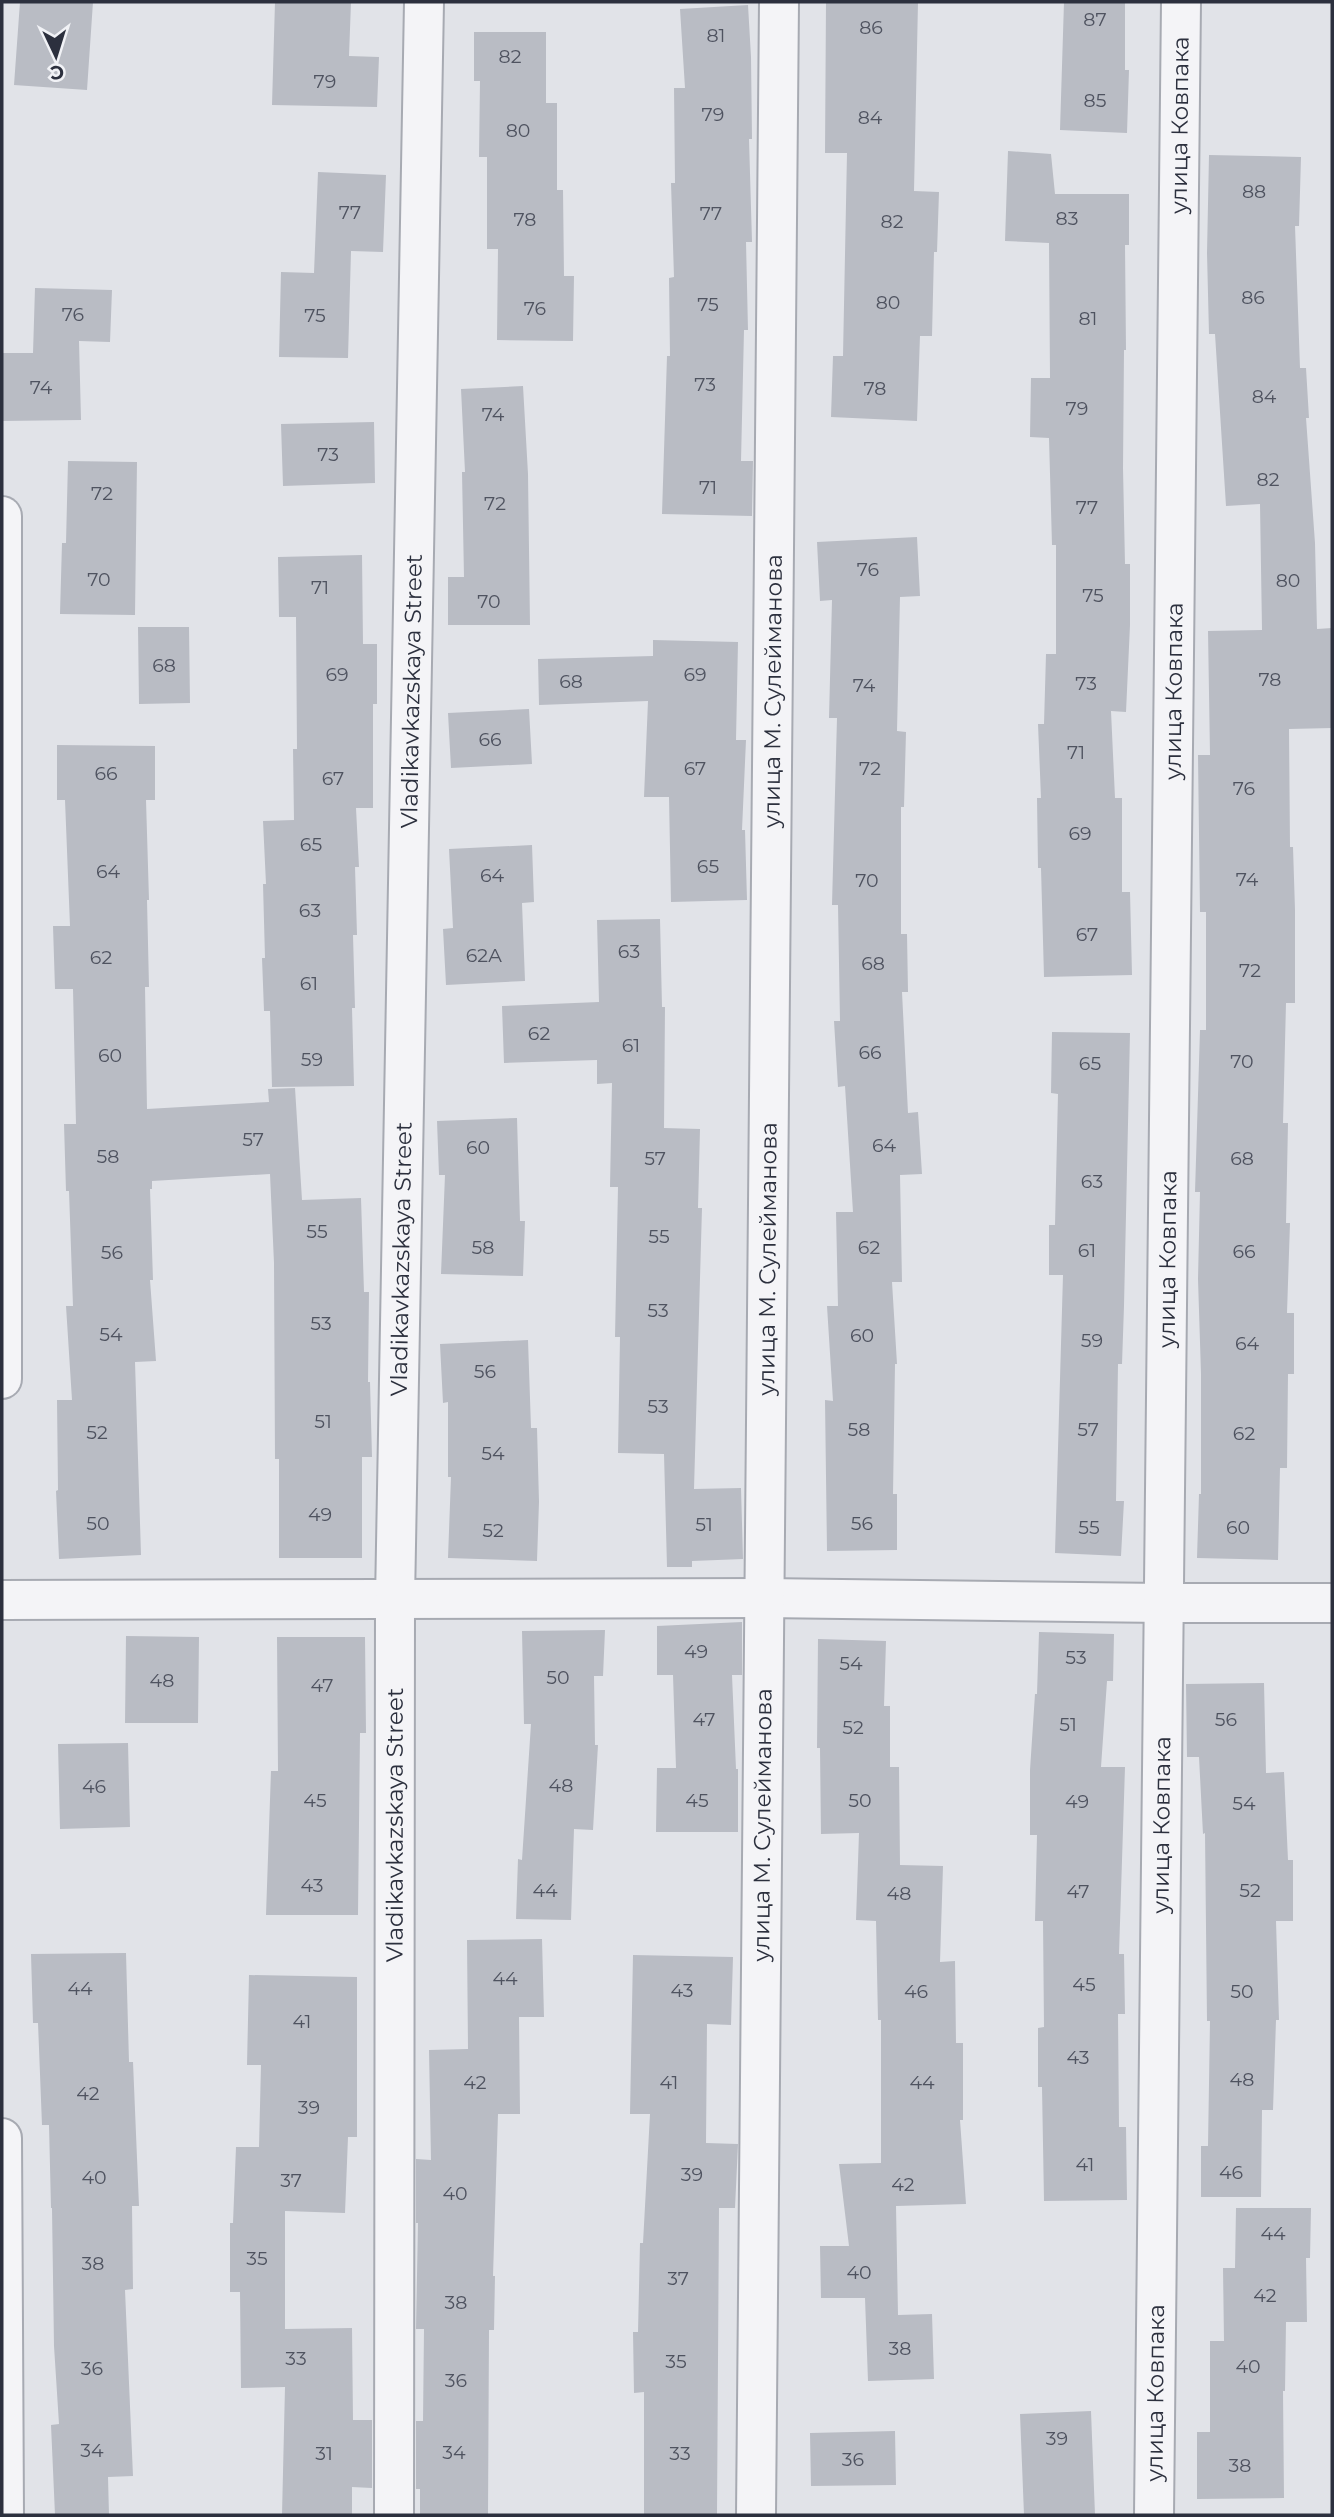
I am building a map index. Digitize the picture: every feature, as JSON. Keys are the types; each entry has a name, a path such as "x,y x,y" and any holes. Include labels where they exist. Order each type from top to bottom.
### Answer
{"street":[{"name":"Vladikavkazskaya Street","path":"394,2515 395,1600 424,2"},
{"name":"улица М. Сулейманова","path":"756,2515 779,2"},
{"name":"улица Ковпака","path":"1154,2515 1181,2"},
{"path":"2,516 2,1379"},
{"path":"2,1600 764,1598 1332,1603"},
{"path":"2,2138 4,2515"}],"building":[{"path":"20,2 93,2 87,90 14,85"},
{"path":"275,2 351,2 349,56 379,57 377,107 272,105"},
{"path":"826,2 918,2 914,191 939,192 932,336 920,336 917,421 831,417 833,356 843,356 847,153 825,153"},
{"path":"1064,2 1125,2 1125,70 1129,70 1127,133 1060,130"},
{"path":"748,5 751,57 752,139 749,139 752,242 746,242 748,330 744,330 741,461 753,461 752,516 662,514 667,356 670,356 669,278 674,277 671,183 675,183 674,88 685,88 680,9"},
{"path":"474,32 546,32 546,103 557,103 557,190 563,190 564,276 574,276 573,341 497,340 498,249 487,249 487,157 479,157 480,81 474,81"},
{"path":"1008,151 1051,154 1055,194 1129,194 1129,245 1125,245 1123,468 1125,564 1130,564 1130,625 1126,712 1111,711 1115,798 1122,798 1122,892 1130,892 1132,975 1044,977 1041,868 1038,868 1037,798 1041,798 1038,724 1044,724 1046,654 1056,654 1056,545 1052,545 1049,438 1030,437 1031,378 1050,378 1049,243 1005,241"},
{"path":"1209,155 1301,157 1299,226 1295,226 1300,368 1306,368 1309,418 1306,418 1315,543 1317,629 1332,628 1332,728 1289,729 1295,1003 1286,1003 1283,1123 1288,1123 1286,1223 1290,1223 1287,1313 1294,1313 1294,1374 1288,1374 1287,1468 1280,1468 1278,1560 1197,1558 1201,1494 1201,1374 1198,1279 1200,1192 1195,1192 1200,1030 1206,1030 1206,912 1200,912 1198,755 1210,755 1208,631 1262,630 1260,504 1226,506 1215,334 1209,334"},
{"path":"318,172 386,175 383,252 351,251 348,358 279,357 281,272 314,273"},
{"path":"35,288 112,290 110,342 79,341 81,420 2,421 2,353 33,353"},
{"path":"523,386 528,474 530,625 448,625 448,577 464,577 462,472 465,472 461,389"},
{"path":"374,422 375,483 283,486 281,424"},
{"path":"68,461 137,462 135,615 60,614 62,543 66,543"},
{"path":"917,537 920,596 900,597 897,731 906,732 904,807 901,807 901,934 907,934 908,992 902,992 908,1113 918,1112 922,1174 900,1175 902,1282 892,1282 897,1364 893,1494 897,1494 897,1550 827,1551 825,1400 833,1401 827,1306 838,1306 836,1212 853,1212 845,1086 838,1087 834,1021 840,1021 838,905 832,905 837,718 829,718 832,600 820,601 817,542"},
{"path":"362,555 363,644 377,644 377,704 373,704 373,808 356,808 359,867 355,867 357,935 353,935 354,1086 272,1087 270,1011 264,1011 262,958 265,958 263,884 266,884 263,821 294,820 293,749 297,749 296,617 279,617 278,557"},
{"path":"138,627 189,627 190,703 139,704"},
{"path":"653,640 738,642 736,740 746,740 742,830 745,830 747,900 671,902 669,797 644,797 648,701 539,705 538,659 653,656"},
{"path":"529,709 532,764 451,768 448,713"},
{"path":"57,745 155,746 155,800 146,800 149,900 149,987 145,987 147,1109 269,1102 268,1089 295,1088 302,1200 361,1198 364,1292 369,1292 368,1382 372,1457 362,1457 362,1558 279,1558 279,1459 275,1459 274,1263 270,1174 152,1181 153,1280 150,1280 156,1361 135,1362 141,1555 59,1559 56,1491 57,1400 72,1400 66,1306 73,1306 64,1124 76,1124 73,989 55,989 53,926 70,926 65,800 57,800"},
{"path":"532,845 534,902 522,903 525,981 446,985 443,929 453,928 449,849"},
{"path":"660,919 662,1007 665,1007 664,1128 700,1129 698,1208 702,1208 694,1489 741,1488 743,1559 692,1561 692,1567 667,1567 664,1454 618,1453 620,1337 615,1337 618,1187 610,1187 612,1083 597,1084 597,1060 504,1063 502,1006 599,1002 597,920"},
{"path":"1052,1032 1130,1033 1122,1364 1118,1364 1116,1501 1124,1501 1121,1556 1055,1553 1063,1275 1049,1275 1049,1225 1055,1225 1058,1094 1051,1093"},
{"path":"517,1118 520,1221 525,1221 523,1276 441,1274 445,1175 439,1175 437,1121"},
{"path":"528,1340 531,1428 537,1428 537,1561 448,1558 451,1477 448,1477 448,1402 443,1403 440,1344"},
{"path":"742,1622 742,1675 732,1675 738,1769 738,1832 656,1832 657,1768 676,1768 673,1675 657,1675 657,1626"},
{"path":"605,1630 603,1676 594,1676 595,1745 598,1745 593,1830 574,1829 571,1920 516,1919 518,1859 522,1860 531,1724 524,1724 522,1631"},
{"path":"1039,1632 1114,1634 1113,1681 1107,1681 1101,1767 1125,1767 1119,1954 1124,1954 1125,2014 1118,2014 1119,2127 1126,2127 1127,2200 1044,2201 1042,2087 1038,2087 1038,2028 1044,2027 1043,1921 1035,1921 1037,1835 1030,1835 1030,1770"},
{"path":"126,1636 199,1637 198,1723 125,1723"},
{"path":"277,1637 365,1637 366,1733 360,1733 358,1915 266,1915 271,1771 278,1771"},
{"path":"818,1639 886,1641 884,1706 890,1706 890,1767 899,1767 900,1865 943,1866 940,1962 955,1961 956,2043 963,2043 963,2120 960,2120 966,2204 896,2206 898,2315 932,2314 934,2379 868,2381 865,2298 821,2298 820,2246 849,2246 839,2164 881,2163 881,2020 878,2020 876,1921 856,1920 859,1833 821,1834 820,1748 817,1748"},
{"path":"1264,1683 1266,1773 1284,1772 1288,1860 1293,1860 1293,1921 1276,1921 1279,2020 1276,2020 1273,2110 1262,2110 1261,2197 1201,2197 1201,2146 1208,2146 1210,2021 1207,2021 1205,1833 1203,1834 1199,1757 1187,1757 1186,1684"},
{"path":"128,1743 130,1827 60,1829 58,1744"},
{"path":"542,1939 544,2017 519,2017 520,2114 498,2114 494,2330 489,2330 488,2515 420,2515 420,2489 416,2489 416,2421 423,2421 424,2329 416,2329 416,2159 431,2160 429,2050 468,2049 467,1940"},
{"path":"126,1953 129,2062 133,2062 139,2206 132,2206 133,2289 125,2290 133,2476 108,2477 109,2515 55,2515 51,2425 59,2424 54,2346 49,2125 42,2125 38,2023 33,2023 31,1954"},
{"path":"633,1955 733,1957 731,2025 707,2024 706,2143 738,2144 735,2208 719,2208 717,2515 644,2515 644,2392 634,2393 633,2332 638,2332 640,2243 643,2243 650,2114 630,2114"},
{"path":"249,1975 357,1977 357,2137 348,2137 345,2213 285,2211 285,2329 352,2328 353,2420 372,2420 372,2488 352,2487 352,2515 282,2515 285,2387 241,2388 240,2292 230,2292 230,2223 233,2223 236,2147 259,2147 261,2065 247,2065"},
{"path":"1236,2208 1311,2208 1310,2258 1306,2258 1307,2322 1286,2322 1283,2391 1284,2498 1197,2499 1197,2432 1210,2432 1210,2341 1224,2341 1223,2268 1235,2268"},
{"path":"1091,2411 1095,2515 1024,2515 1020,2414"},
{"path":"895,2431 896,2485 811,2486 810,2433"}]}
